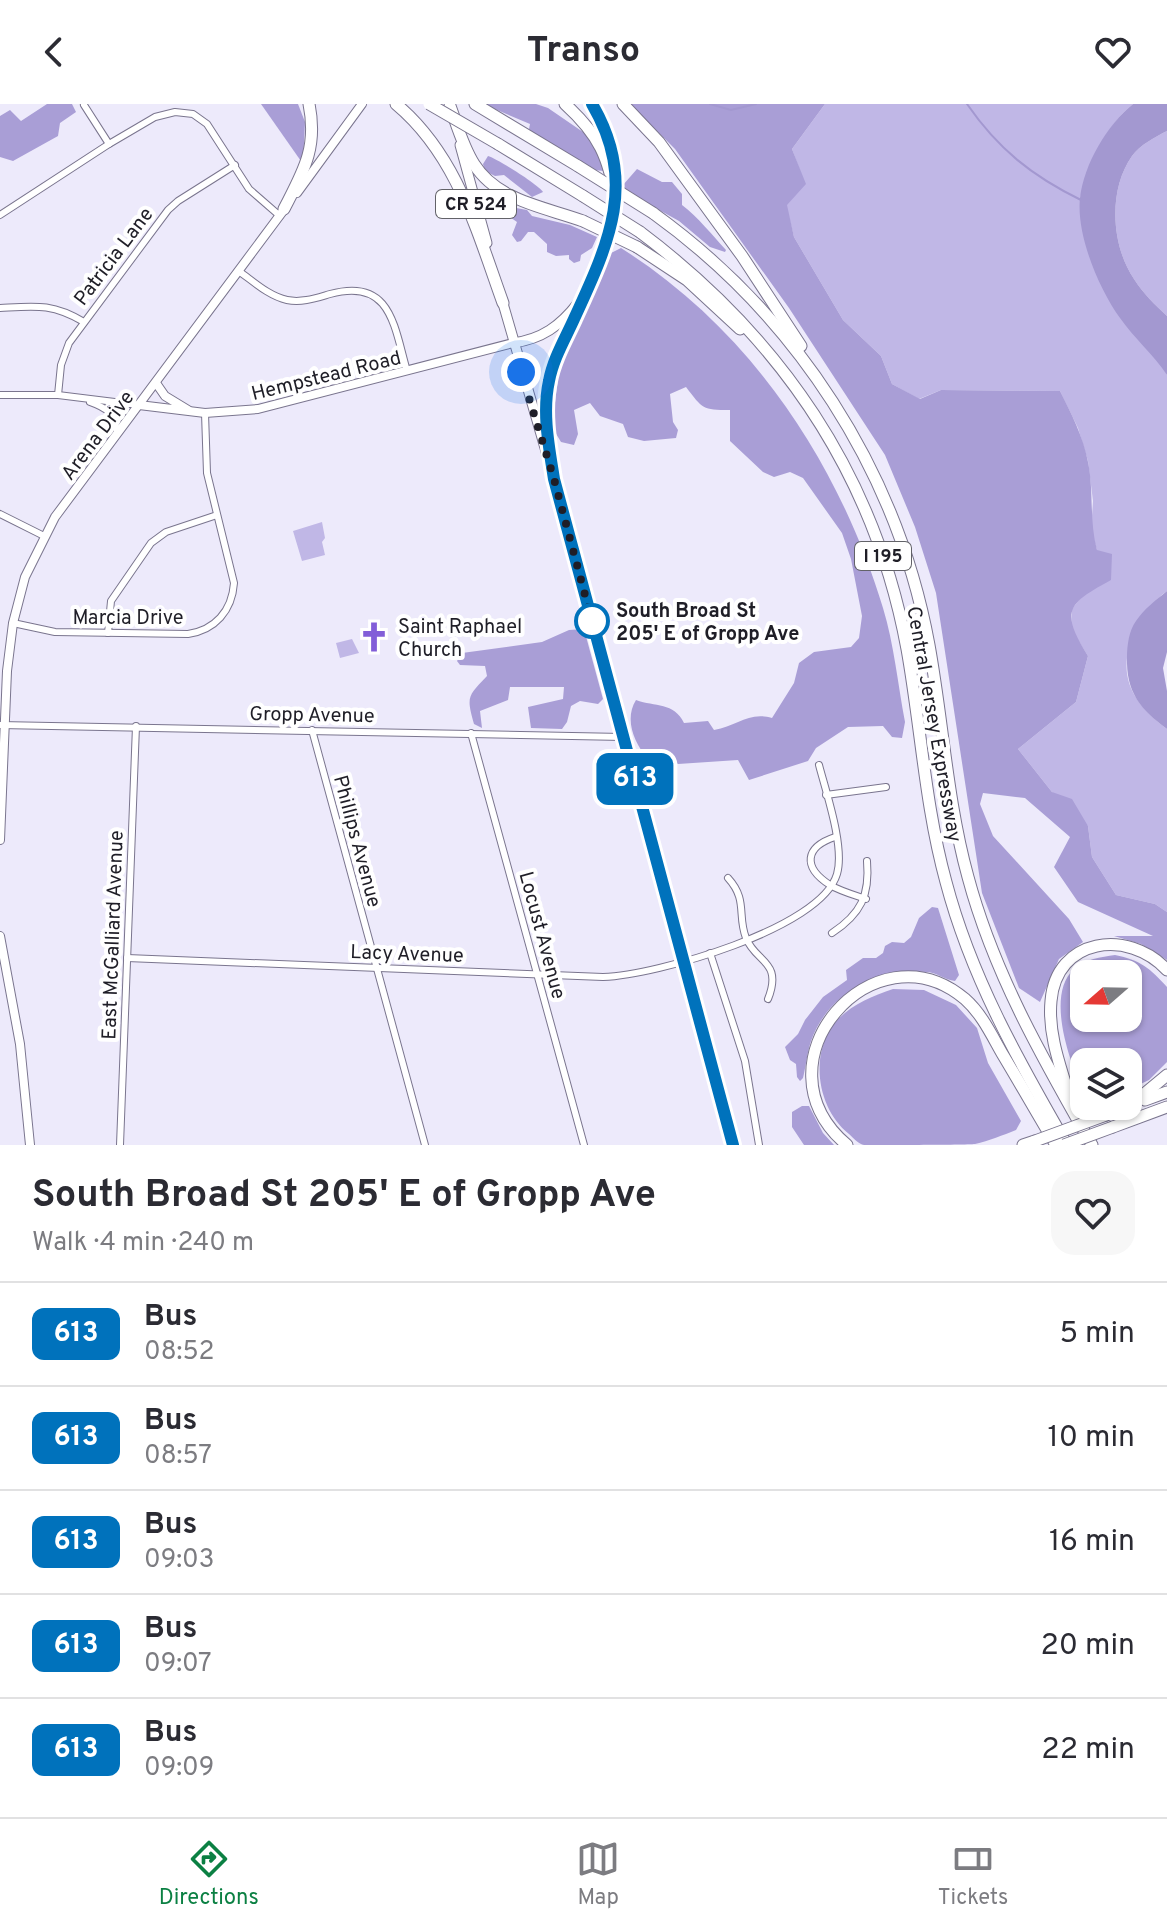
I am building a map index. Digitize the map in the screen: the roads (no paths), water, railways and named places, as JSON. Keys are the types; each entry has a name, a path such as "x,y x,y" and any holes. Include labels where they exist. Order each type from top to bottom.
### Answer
{"highway":[{"path":"282,213 309,161 312,137 309,104"},
{"path":"396,104 428,136 451,171 465,198 503,303"},
{"name":"Central Jersey Expressway","path":"429,104 583,196 675,258 734,312 771,354 808,405 856,488 892,584 907,650 936,842 970,958 1003,1032 1065,1145"},
{"name":"Central Jersey Expressway","path":"475,104 653,213 699,248 750,297 816,375 847,422 877,479 903,544 927,635 957,828 979,913 1017,1010 1070,1107"},
{"path":"565,104 598,139 611,173 616,202"},
{"path":"623,104 659,142 742,256 800,343 816,375"},
{"path":"450,105 467,152 489,183 511,196 583,221 637,247 687,280 761,351 808,405"},
{"path":"1070,1098 1052,1032 1052,993 1061,971 1086,950 1112,943 1146,953 1167,970"},
{"path":"847,1145 829,1126 816,1101 812,1076 818,1038 839,1006 860,990 883,981 910,978 946,986 976,1010 1056,1145"},
{"path":"1142,1095 1167,1075"},
{"path":"1142,1101 1167,1092"},
{"path":"1065,1145 1167,1107"},
{"name":"Central Jersey Expressway","path":"1077,1120 1092,1145"},
{"path":"1023,1145 1092,1120"}],"main road":[{"name":"Arena Drive","path":"0,840 2,725 13,623 25,577 44,536 362,104"},
{"name":"CR 524","path":"554,479 546,414 549,382 558,353 601,258 616,202 617,176 612,148 592,104"},
{"name":"CR 524","path":"450,105 733,1145"},
{"path":"513,343 531,340 555,328 587,291"},
{"name":"Hempstead Road","path":"139,405 192,413 240,412 280,405 513,343"},
{"path":"156,383 165,396 192,413"},
{"path":"0,936 20,1044 30,1145"}],"street":[{"path":"84,105 109,144"},
{"path":"0,215 155,117 184,112 207,124 249,189 282,213"},
{"name":"Patricia Lane","path":"58,395 64,354 84,322 168,210 235,165"},
{"path":"240,272 266,291 287,300 305,301 346,289 373,294 387,307 391,316 407,371"},
{"path":"0,308 48,306 66,311 84,322"},
{"name":"Hempstead Road","path":"0,395 58,395 139,405"},
{"path":"83,399 109,411 116,422 117,434"},
{"name":"Marcia Drive","path":"13,623 55,632 188,634 207,629 222,617 231,601 234,583 207,473 205,413"},
{"path":"0,514 44,536"},
{"path":"108,633 111,601 151,543 166,532 217,515"},
{"name":"Gropp Avenue","path":"2,725 623,737"},
{"name":"East McGalliard Avenue","path":"120,1145 136,726"},
{"name":"Phillips Avenue","path":"312,730 425,1145"},
{"name":"Locust Avenue","path":"471,733 584,1145"},
{"path":"819,765 839,864 831,886"},
{"path":"826,795 886,787"},
{"path":"835,837 818,844 810,858 816,873 831,886 866,899"},
{"path":"832,933 856,915 866,899 867,861"},
{"path":"728,878 741,899 747,940 770,967 772,982 768,999"},
{"name":"Lacy Avenue","path":"127,958 618,976 685,961 747,940 805,912 823,898 831,886"},
{"path":"710,953 745,1061 759,1145"}],"waterway":[{"path":"710,104 731,110 756,104"},
{"path":"967,104 991,135 1017,160 1081,200"}],"place":[{"name":"South Broad St 205' E of Gropp Ave","path":"592,621"},
{"name":"Saint Raphael Church","path":"374,637"}]}
